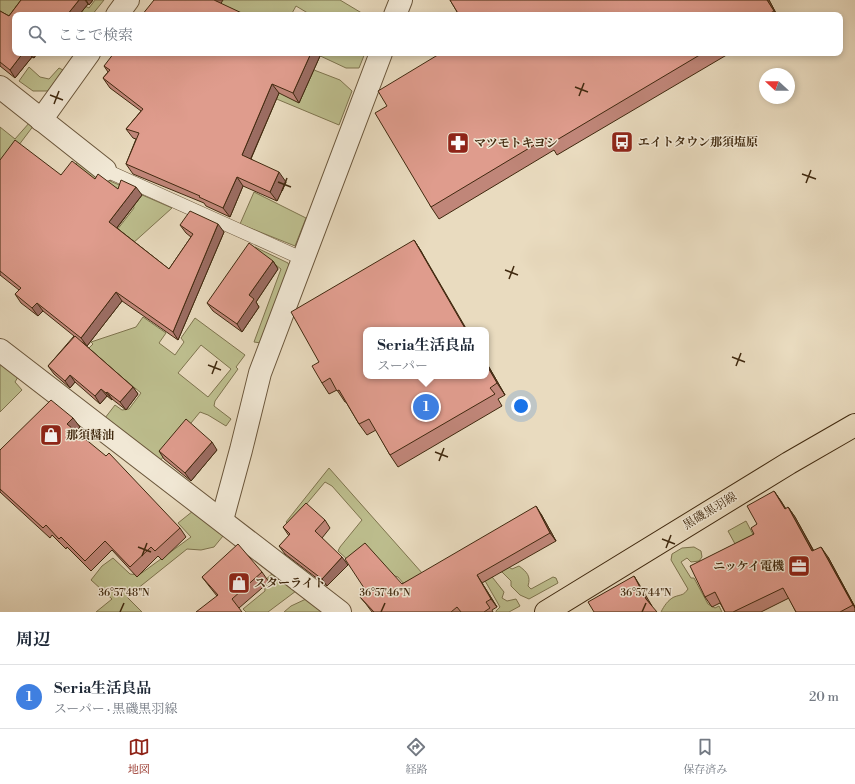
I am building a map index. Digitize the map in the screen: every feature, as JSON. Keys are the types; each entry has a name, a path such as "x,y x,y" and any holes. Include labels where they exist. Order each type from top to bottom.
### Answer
{"main road":[{"name":"黒磯黒羽線","path":"546,612 782,467 855,425"}],"street":[{"path":"119,12 128,0"},
{"path":"396,12 401,0"},
{"path":"41,120 87,56"},
{"path":"222,520 260,373 380,56"},
{"path":"0,87 105,170"},
{"path":"0,350 340,612"}],"lane":[{"path":"105,170 303,260"}],"green space":[{"path":"0,0 28,0 18,12 12,12 12,19 0,37"},
{"path":"95,0 104,0 94,12 78,12 85,6 89,8"},
{"path":"212,0 340,0 360,12 306,12 296,6 293,12 229,12"},
{"path":"320,56 364,56 359,68 346,68"},
{"path":"189,59 314,70 340,80 352,91 339,125 279,100"},
{"path":"29,67 40,77 49,79 59,68 63,70 48,91 33,91 19,81"},
{"path":"30,122 34,125 0,170 0,127 15,139"},
{"path":"78,161 101,177 172,208 132,244 104,278 29,220 34,211 46,221 58,206 46,197 58,186 67,184 85,197 96,182 75,165","holes":["101,184 109,185 133,203 134,208 103,248 99,249 75,230 75,228 79,213"]},
{"path":"254,192 306,218 295,246 240,224"},
{"path":"255,247 288,263 289,266 261,343 254,342 281,269 254,249"},
{"path":"143,317 166,333 159,343 175,355 184,342 181,338 195,318 245,355 236,367 238,369 215,401 214,406 231,419 226,426 200,412 159,462 105,418 115,405 122,410 129,409 141,393 88,349 93,344 91,342 136,327","holes":["201,345 231,369 208,397 178,373"]},
{"path":"0,363 18,377 15,382 22,390 0,412"},
{"path":"329,468 438,591 421,604 398,577 360,571 338,551 362,520 332,486 325,482 289,525 286,522"},
{"path":"193,511 223,536 214,547 201,550 187,549 127,597 142,612 96,612 112,599 91,580 102,566 113,558 130,574 139,575 191,537 178,523"},
{"path":"746,521 783,592 759,588 728,531"},
{"path":"694,547 701,551 702,557 699,561 691,562 687,558 681,562 691,578 694,578 708,604 715,608 719,606 722,612 661,612 670,600 683,594 688,589 671,560 672,554 682,548"},
{"path":"507,566 512,569 519,566 524,570 528,574 528,586 531,589 553,577 556,578 558,583 529,599 520,595 511,586 511,581 502,572 492,569"},
{"path":"273,573 296,591 268,612 246,612 243,609 265,591 264,581"},
{"path":"489,573 504,592 502,598 507,601 516,599 520,606 509,612 496,612 500,607 484,579"},
{"path":"306,599 322,612 284,612 291,606"}],"building":[{"path":"21,0 79,0 69,12 12,12"},
{"path":"154,0 214,0 240,12 144,12"},
{"path":"450,0 767,0 774,11 772,12 457,12"},
{"path":"0,11 9,16 12,12 12,56 21,56 10,70 0,62"},
{"path":"112,56 310,56 293,93 272,84 242,155 279,172 270,192 237,177 223,208 199,197 200,196 126,164 139,133 126,129 143,109 103,78 110,70 104,66"},
{"path":"436,56 698,56 550,144 546,138 431,207 375,113 387,106 378,91"},
{"path":"15,140 61,175 72,161 95,179 98,174 118,189 121,180 136,187 109,222 169,269 193,234 180,225 190,211 218,224 173,332 116,292 81,338 37,303 32,308 15,294 21,288 0,271 0,160"},
{"path":"414,240 464,327 363,327 363,379 489,379 489,369 497,383 490,388 495,394 390,455 369,419 359,424 339,390 337,391 330,378 322,383 312,366 319,362 291,312"},
{"path":"249,243 273,261 249,295 254,299 237,324 207,303"},
{"path":"75,336 133,387 120,402 101,389 95,396 70,375 65,381 48,366"},
{"path":"51,400 73,418 67,424 106,456 109,453 180,528 155,551 151,547 130,567 105,541 85,561 61,537 59,539 46,525 43,528 0,489 0,450"},
{"path":"186,419 212,442 185,473 159,451"},
{"path":"774,491 785,509 788,507 812,551 821,547 853,605 840,612 796,612 783,588 733,612 725,612 715,592 705,597 690,566 754,534 751,528 757,524 747,506"},
{"path":"306,503 325,520 315,531 342,557 322,579 279,546 290,534 283,527"},
{"path":"536,506 550,533 477,575 491,599 486,602 490,608 484,612 461,612 457,607 451,612 374,612 360,597 366,591 345,559 365,543 402,584"},
{"path":"238,544 262,572 232,599 242,612 196,612 218,595 202,577"},
{"path":"634,576 646,599 657,612 594,612 588,602"}],"place":[{"name":"エイトタウン那須塩原","path":"622,142"},
{"name":"マツモトキヨシ","path":"458,143"},
{"name":"Seria生活良品","path":"426,407"},
{"name":"那須醤油","path":"51,435"},
{"name":"ニッケイ電機","path":"799,566"},
{"name":"スターライト","path":"239,583"}]}
